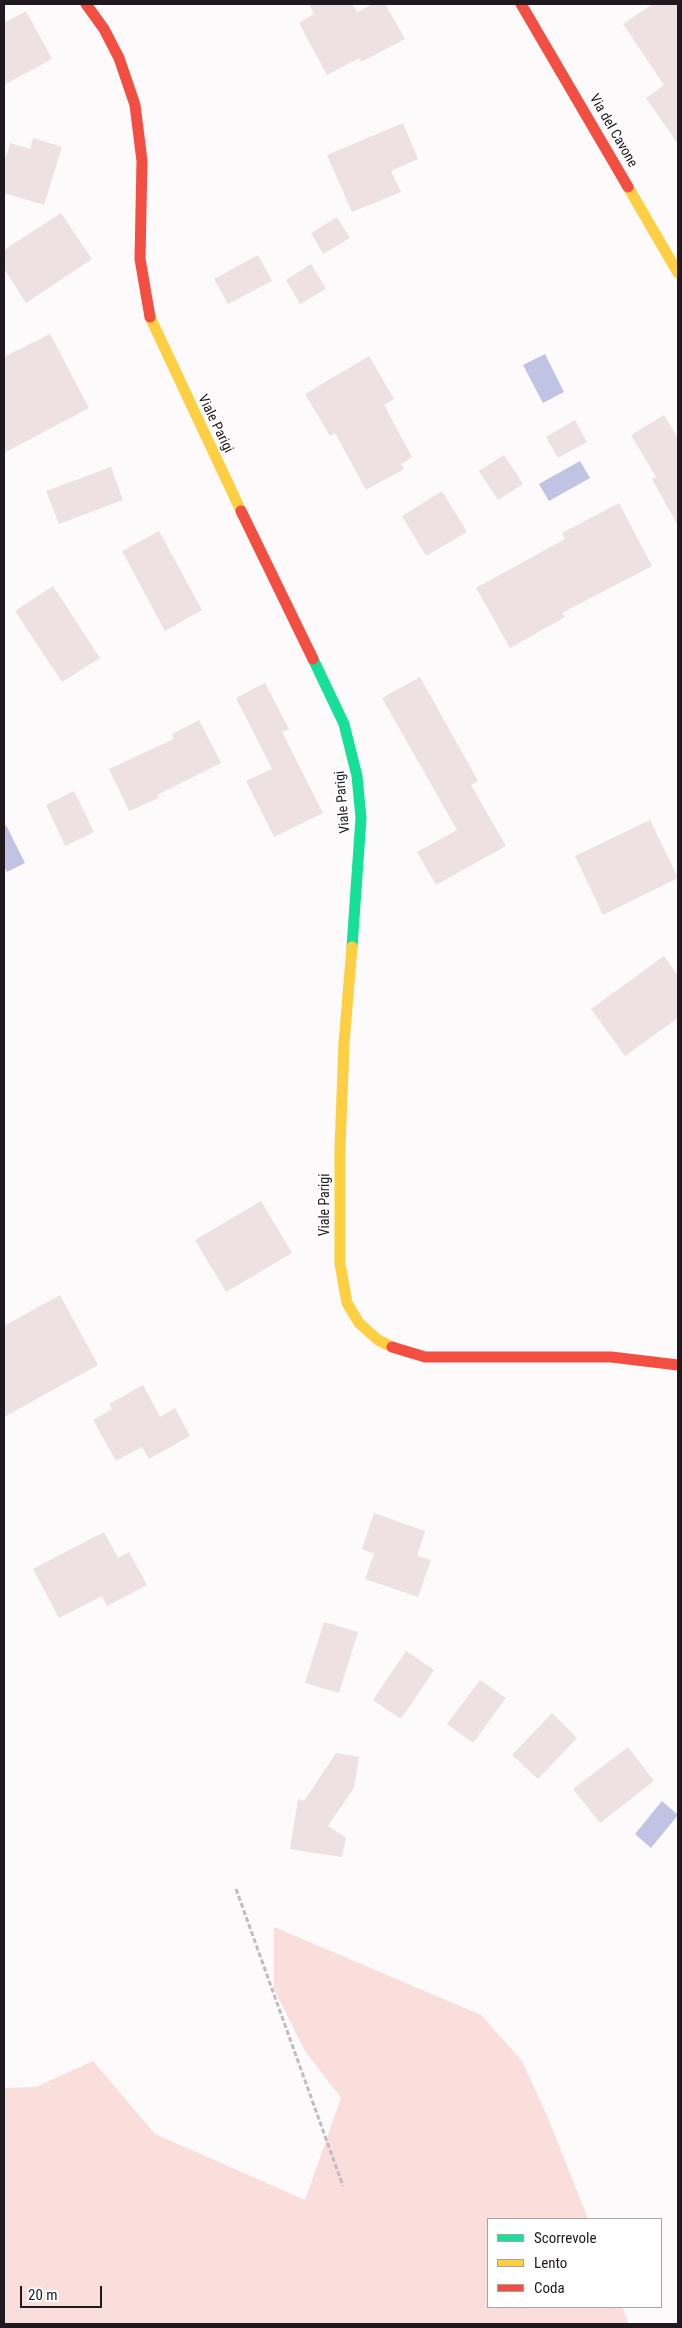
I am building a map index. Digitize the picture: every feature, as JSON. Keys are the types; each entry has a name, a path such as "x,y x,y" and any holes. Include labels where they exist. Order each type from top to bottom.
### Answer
{"street":[{"name":"Viale Parigi","path":"86,4 104,29 119,58 135,105 142,154 140,259 151,323 344,724 355,767 361,803 360,849 344,1043 340,1148 340,1264 347,1303 359,1323 378,1340 400,1351 425,1357 612,1356 678,1365"},
{"name":"Via del Cavone","path":"522,4 678,273"}],"path":[{"path":"236,1888 343,2186"}],"shaded area":[{"path":"274,1927 481,2015 522,2061 548,2118 588,2218 487,2218 487,2308 622,2308 629,2324 4,2324 4,2088 36,2087 93,2061 155,2134 305,2200 341,2098 305,2051 274,1989"}],"water":[{"path":"545,354 564,392 543,403 523,365"},
{"path":"580,461 590,478 549,501 539,484"},
{"path":"6,825 25,863 7,872 4,866 4,827"},
{"path":"662,1801 678,1815 651,1848 635,1834"}],"building":[{"path":"309,4 352,4 357,12 373,4 385,4 405,39 361,62 359,58 327,75 299,23 314,14"},
{"path":"653,4 678,4 678,144 646,98 664,85 623,24"},
{"path":"26,11 52,59 4,85 4,23"},
{"path":"403,123 418,159 391,171 401,192 352,212 327,155"},
{"path":"33,138 62,147 44,205 4,193 4,163 10,143 30,149"},
{"path":"61,213 92,259 26,303 4,269 4,250"},
{"path":"337,217 350,238 323,254 311,233"},
{"path":"258,255 272,281 228,304 214,279"},
{"path":"311,264 326,289 300,304 286,280"},
{"path":"50,334 89,408 4,453 4,357"},
{"path":"369,356 394,399 384,405 412,457 401,464 404,469 366,490 335,433 330,436 305,394"},
{"path":"664,415 678,438 678,526 652,479 656,477 631,435"},
{"path":"575,420 587,442 558,458 546,437"},
{"path":"504,455 523,484 498,500 479,471"},
{"path":"111,467 123,500 59,524 46,491"},
{"path":"442,491 467,532 426,556 402,516"},
{"path":"619,503 652,566 562,613 565,617 510,648 476,588 565,539 562,533"},
{"path":"159,531 202,610 165,631 122,551"},
{"path":"53,586 100,658 62,682 15,611"},
{"path":"420,677 478,781 471,785 506,846 436,885 417,852 457,830 382,698"},
{"path":"265,683 289,729 282,732 323,813 274,837 246,781 272,769 236,698"},
{"path":"199,720 221,763 157,795 159,798 129,811 109,769 174,739 172,734"},
{"path":"74,791 94,832 65,846 46,805"},
{"path":"650,820 678,878 603,915 575,856"},
{"path":"664,956 678,976 678,1018 625,1056 591,1009"},
{"path":"261,1201 292,1253 226,1292 195,1240"},
{"path":"60,1295 98,1365 4,1417 4,1326"},
{"path":"143,1385 160,1417 175,1408 190,1436 149,1459 142,1447 116,1461 93,1420 112,1409 109,1404"},
{"path":"374,1513 425,1531 417,1556 431,1560 418,1597 365,1579 374,1554 362,1549"},
{"path":"104,1532 118,1558 129,1552 147,1585 107,1606 102,1596 59,1618 33,1569"},
{"path":"324,1622 358,1632 339,1693 305,1683"},
{"path":"406,1651 434,1670 401,1719 373,1700"},
{"path":"480,1680 506,1698 473,1743 447,1724"},
{"path":"552,1713 577,1738 538,1779 512,1755"},
{"path":"628,1747 654,1781 600,1823 573,1789"},
{"path":"336,1753 359,1757 354,1788 328,1826 346,1838 342,1857 290,1849 298,1799 304,1801"}],"traffic: fast":[{"path":"313,659 344,724 357,776 361,818 352,947"}],"traffic: slow":[{"path":"628,187 678,273"},
{"path":"150,317 241,511"},
{"path":"352,947 344,1043 340,1148 340,1264 347,1303 359,1323 378,1340 392,1347"}],"traffic: jam":[{"path":"86,4 104,29 119,58 135,105 142,161 140,259 150,317"},
{"path":"521,4 628,187"},
{"path":"241,511 313,659"},
{"path":"392,1347 425,1357 611,1357 678,1365"}]}
